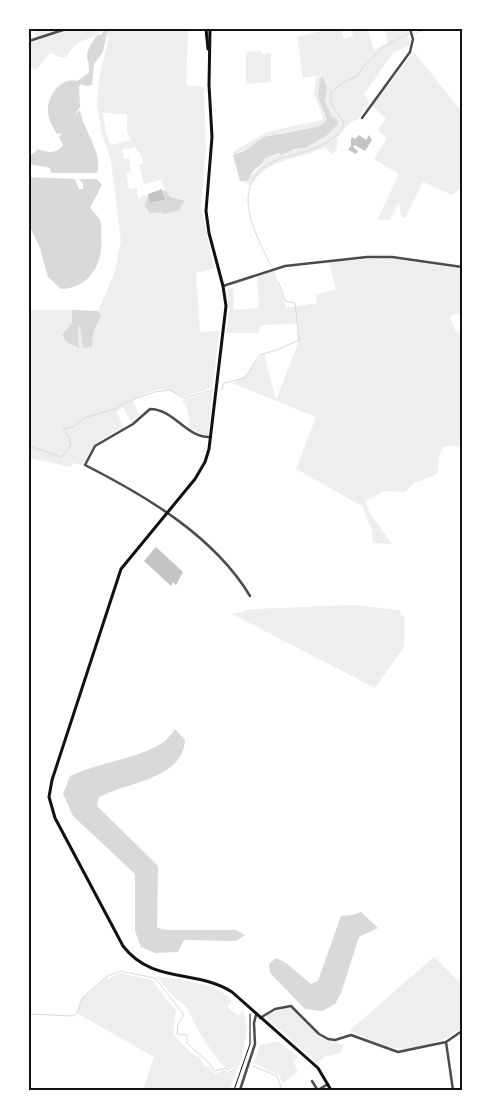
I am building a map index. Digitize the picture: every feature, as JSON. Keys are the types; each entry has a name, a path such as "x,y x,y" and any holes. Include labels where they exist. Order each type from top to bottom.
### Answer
{"main road":[{"path":"208,29 212,137 206,211 209,233 223,286 226,318 210,437 205,462 121,569 50,788 52,811 123,946 136,961 147,968 221,986 318,1068 331,1090"}],"street":[{"path":"29,41 66,29"},
{"path":"362,118 410,52 414,39 410,29"},
{"path":"223,286 285,266 368,257 392,257 462,267"},
{"path":"210,437 196,435 162,411 150,409 133,424 99,442 92,450 85,464 167,511 222,561 250,596"},
{"path":"260,1018 275,1010 291,1006 319,1034 328,1039 335,1040 351,1035 398,1052 446,1042 462,1031"},
{"path":"240,1090 256,1044 254,1023 256,1015"},
{"path":"446,1042 453,1090"},
{"path":"312,1081 318,1090 328,1084"}],"path":[{"path":"234,1090 250,1044 249,1017 252,1011"}],"shaded area":[{"path":"34,29 103,29 95,36 74,46 67,57 60,57 50,53 36,70 29,67 29,43 37,40"},
{"path":"104,29 108,29 103,52 94,64 92,85 81,84 79,87 80,107 74,117 80,110 95,149 98,165 97,173 51,173 50,168 29,164 30,156 38,149 52,152 58,150 63,145 59,137 62,133 57,134 49,117 48,105 50,99 56,88 61,84 71,80 77,81 89,73 88,51 96,37 102,34"},
{"path":"109,29 188,29 186,85 204,87 206,150 201,206 214,268 196,273 200,332 219,331 208,436 191,430 187,408 182,400 212,391 212,388 182,397 169,390 152,391 133,400 139,415 132,423 123,407 116,411 124,428 104,438 94,446 83,465 72,463 71,467 29,458 29,310 72,310 72,323 81,326 83,348 92,347 93,334 101,315 98,311 114,274 121,241 111,161 102,134 97,105 99,77 108,41 107,31","holes":["103,113 127,114 127,132 131,140 111,145 106,134","135,147 142,157 143,164 139,164 144,184 161,180 166,193 184,201 163,212 159,211 145,194 138,199 137,188 129,189 126,173 131,171 129,158 124,159 122,150"]},
{"path":"329,29 341,29 344,39 353,36 352,30 368,29 374,50 388,43 385,29 407,29 410,45 394,52 364,94 369,102 358,119 351,122 337,138 337,149 333,155 325,147 284,161 265,170 251,186 244,182 263,164 264,159 306,146 326,136 338,124 328,108 325,99 326,85 322,79 320,80 318,96 328,120 320,126 279,133 233,155 233,152 267,132 322,120 323,117 314,94 316,78 322,75 303,78 297,37"},
{"path":"261,51 261,54 271,53 271,82 246,84 246,52"},
{"path":"414,52 462,112 462,186 452,195 423,182 405,218 401,216 399,202 389,220 378,219 399,174 374,159 387,138 378,131 386,118 372,106"},
{"path":"323,77 327,87 325,101 332,117 337,119 338,124 326,136 304,148 295,149 281,155 279,153 264,159 263,163 254,170 247,181 240,181 233,155 244,151 264,137 320,126 327,120 318,96 320,79"},
{"path":"29,177 75,179 79,189 83,189 83,184 79,179 97,179 102,185 90,208 101,222 100,256 93,272 87,279 71,288 61,289 48,277 40,248 29,225"},
{"path":"165,190 170,196 184,201 179,210 163,214 163,212 149,213 145,205 148,196 165,200 163,191"},
{"path":"386,258 462,269 461,313 450,316 455,330 462,336 462,450 460,446 444,446 440,454 437,474 413,484 405,492 385,491 365,501 370,513 392,544 373,543 372,530 362,506 296,469 316,417 232,383 248,374 252,365 264,353 276,400 298,343 297,324 260,325 259,333 226,333 229,310 227,291 229,287 233,289 234,310 259,308 257,276 274,270 286,308 317,303 316,295 336,289 329,262"},
{"path":"72,310 98,311 101,315 93,334 92,347 83,348 80,326 78,327 79,348 67,342 62,335 72,323"},
{"path":"353,605 401,610 400,613 405,618 404,647 375,688 232,614 252,609"},
{"path":"175,729 185,740 182,753 175,763 152,778 99,797 97,806 158,866 157,928 167,930 236,930 245,935 236,941 184,940 178,952 155,953 141,947 135,931 135,874 73,816 63,794 70,776 144,752 165,741"},
{"path":"361,912 378,928 359,937 341,993 335,1004 322,1011 305,1009 270,973 269,964 276,958 286,963 311,984 318,981 341,916"},
{"path":"434,957 462,985 462,1028 447,1037 422,1047 404,1049 384,1045 349,1031"},
{"path":"120,973 152,980 176,1011 173,1034 191,1053 200,1058 204,1066 209,1067 215,1074 224,1070 230,1073 238,1067 230,1090 143,1090 154,1057 77,1013 82,998 106,978 109,979"},
{"path":"156,976 198,983 219,990 232,1002 227,1007 238,1016 243,1011 246,1023 246,1038 239,1064 230,1069 221,1064 202,1037 186,1006 173,996"},
{"path":"287,1008 296,1012 320,1037 343,1045 341,1053 323,1057 317,1063 266,1017 268,1014"},
{"path":"278,1041 299,1058 293,1061 298,1072 283,1083 279,1075 254,1063 260,1045"}],"building":[{"path":"359,135 366,140 369,135 372,140 365,151 355,145 353,147 358,151 356,154 348,150 351,146 352,137 355,139"},
{"path":"162,189 165,200 150,202 148,194"},
{"path":"156,547 183,572 176,585 173,582 171,586 144,561"}],"waterway":[{"path":"415,34 424,29"},
{"path":"271,266 253,226 249,212 250,186 257,174 275,161 314,149 334,137 344,123 331,103 331,92 344,82 358,76 363,67 385,46 409,33 411,36"},
{"path":"222,390 224,383 245,378 259,355 277,350 299,340 295,303 285,301 279,283"},
{"path":"29,446 62,457 71,445 69,437 63,429 75,426 84,418 115,409 124,403 154,392 170,390 183,398 213,390"},
{"path":"29,1014 73,1016 77,1013 82,998 106,977 120,971 155,978 184,1015 178,1024 177,1034 187,1035 187,1043 210,1064 214,1071 226,1068 231,1072 239,1064"},
{"path":"253,1066 277,1076 282,1090"}]}
